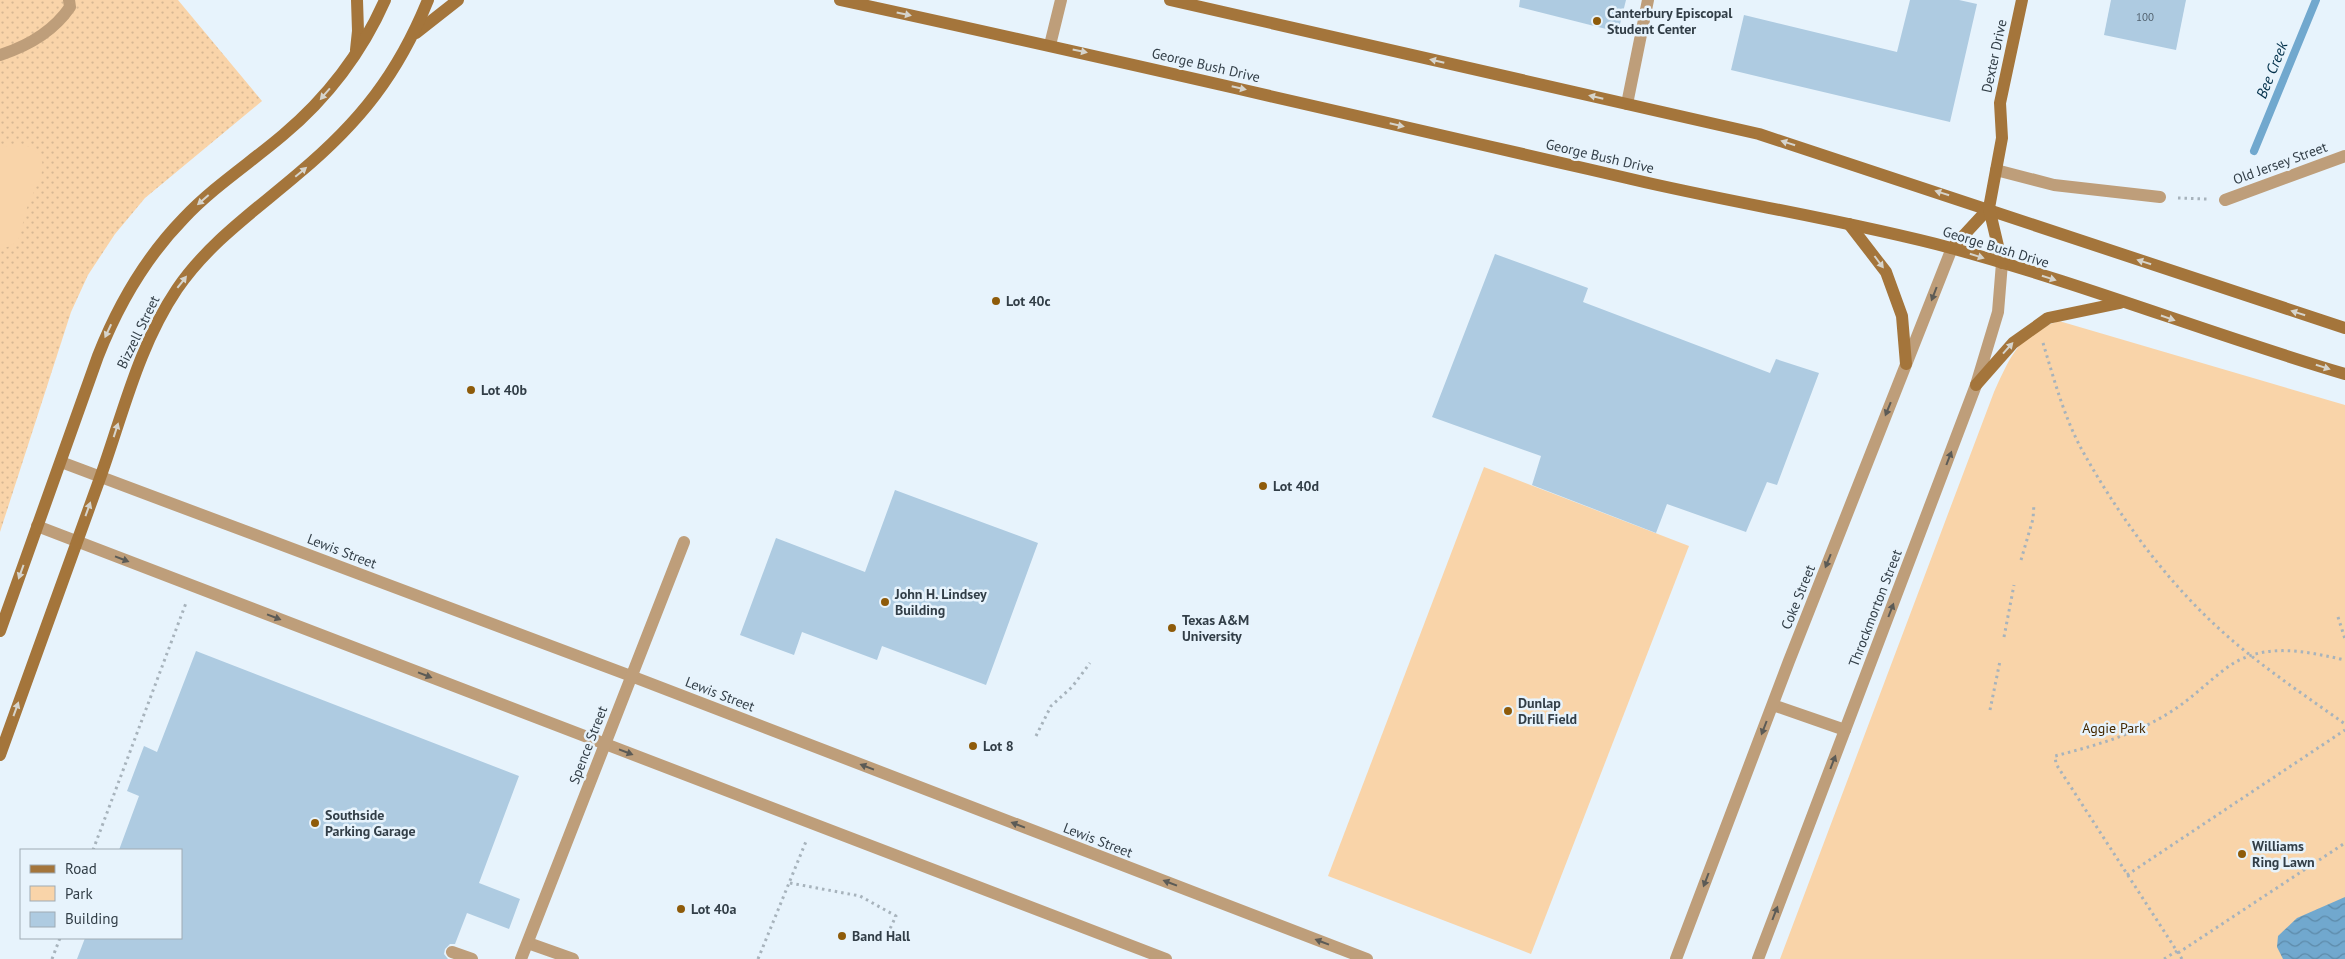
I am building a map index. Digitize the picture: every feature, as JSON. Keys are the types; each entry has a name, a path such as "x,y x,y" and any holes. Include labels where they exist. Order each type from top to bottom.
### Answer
{"main road":[{"path":"355,56 358,31 357,0"},
{"name":"Bizzell Street","path":"0,631 107,332 149,259 200,202 306,114 324,95 355,56 385,0"},
{"name":"Bizzell Street","path":"0,755 100,476 140,358 177,289 226,233 299,174 345,131 383,85 400,60 414,34 428,0"},
{"path":"414,34 458,0"},
{"name":"George Bush Drive","path":"840,0 1050,45 1638,181 1849,224 1952,248 2122,302 2250,346 2345,374"},
{"path":"1170,0 1759,134 1989,208 2248,298 2345,328"},
{"name":"Dexter Drive","path":"1989,208 2002,138 2000,103 2022,0"},
{"path":"1952,248 1989,208"},
{"path":"1989,208 2002,263"},
{"path":"1849,224 1886,272 1902,316 1906,364"},
{"path":"1976,385 2013,342 2048,318 2122,302"}],"street":[{"path":"0,55 19,49 50,30 70,7 69,0"},
{"path":"1050,45 1061,0"},
{"path":"1627,104 1648,0"},
{"name":"Old Jersey Street","path":"2225,200 2345,156"},
{"path":"1996,170 2054,185 2160,197"},
{"name":"Coke Street","path":"1676,959 1773,704 1952,248"},
{"name":"Throckmorton Street","path":"1758,959 1976,385 1998,312 2002,263"},
{"name":"Lewis Street","path":"61,462 631,676 1367,959"},
{"path":"37,526 1166,959"},
{"name":"Spence Street","path":"522,959 684,542"},
{"path":"1773,704 1845,730"},
{"path":"528,942 573,959"},
{"path":"452,952 472,959"}],"path":[{"path":"2160,197 2225,200"},
{"path":"2034,328 2042,338 2060,396 2082,449 2120,513 2165,573 2219,628 2249,654 2345,724"},
{"path":"2021,560 2034,519 2034,504"},
{"path":"2004,636 2014,585"},
{"path":"93,849 193,586"},
{"path":"2338,617 2345,639"},
{"path":"2182,959 2056,764 2055,756 2105,743 2133,732 2174,710 2226,668 2249,654 2284,649 2299,650 2345,660"},
{"path":"1990,710 2000,661"},
{"path":"1036,736 1051,706 1072,687 1090,663"},
{"path":"2127,875 2345,730"},
{"path":"758,959 806,842"},
{"path":"2164,959 2178,952 2345,843"},
{"path":"790,883 860,896 872,902 896,916 888,933"},
{"path":"52,959 60,939"}],"green space":[{"path":"0,0 178,0 262,101 145,198 115,234 88,275 71,312 0,532"},
{"path":"19,143 32,148 39,155 42,171 27,208 21,234 9,247 0,249 0,148"},
{"name":"Aggie Park","path":"2059,321 2345,405 2345,959 1780,959 1994,392 2011,357 2025,340 2034,332"},
{"name":"Dunlap Drill Field","path":"1484,467 1689,546 1531,954 1328,876"}],"water":[{"path":"2345,897 2345,959 2283,959 2277,947 2278,936 2297,918"}],"building":[{"name":"Canterbury Episcopal Student Center","path":"1520,0 1626,0 1618,32 1519,7"},
{"path":"1910,0 1959,0 1977,4 1950,122 1731,70 1744,15 1897,52"},
{"path":"2111,0 2186,0 2176,50 2104,35"},
{"path":"1495,254 1588,288 1583,302 1770,373 1776,359 1819,373 1777,485 1767,482 1746,532 1667,504 1656,533 1532,485 1541,456 1432,417"},
{"name":"John H. Lindsey Building","path":"895,490 1038,543 986,685 882,646 877,660 802,632 794,655 740,635 776,538 865,572"},
{"name":"Southside Parking Garage","path":"196,651 519,776 479,883 520,899 509,929 467,913 455,944 450,944 445,949 444,954 448,959 77,959 85,939 182,939 182,849 119,849 139,796 127,791 144,746 157,752"}],"waterway":[{"name":"Bee Creek","path":"2254,151 2316,0"}],"place":[{"name":"Canterbury Episcopal Student Center","path":"1597,21"},
{"name":"Lot 40c","path":"996,301"},
{"name":"Lot 40b","path":"471,390"},
{"name":"Lot 40d","path":"1263,486"},
{"name":"John H. Lindsey Building","path":"885,602"},
{"name":"Texas A&M University","path":"1172,628"},
{"name":"Dunlap Drill Field","path":"1508,711"},
{"name":"Lot 8","path":"973,746"},
{"name":"Southside Parking Garage","path":"315,823"},
{"name":"Williams Ring Lawn","path":"2242,854"},
{"name":"Lot 40a","path":"681,909"},
{"name":"Band Hall","path":"842,936"}]}
